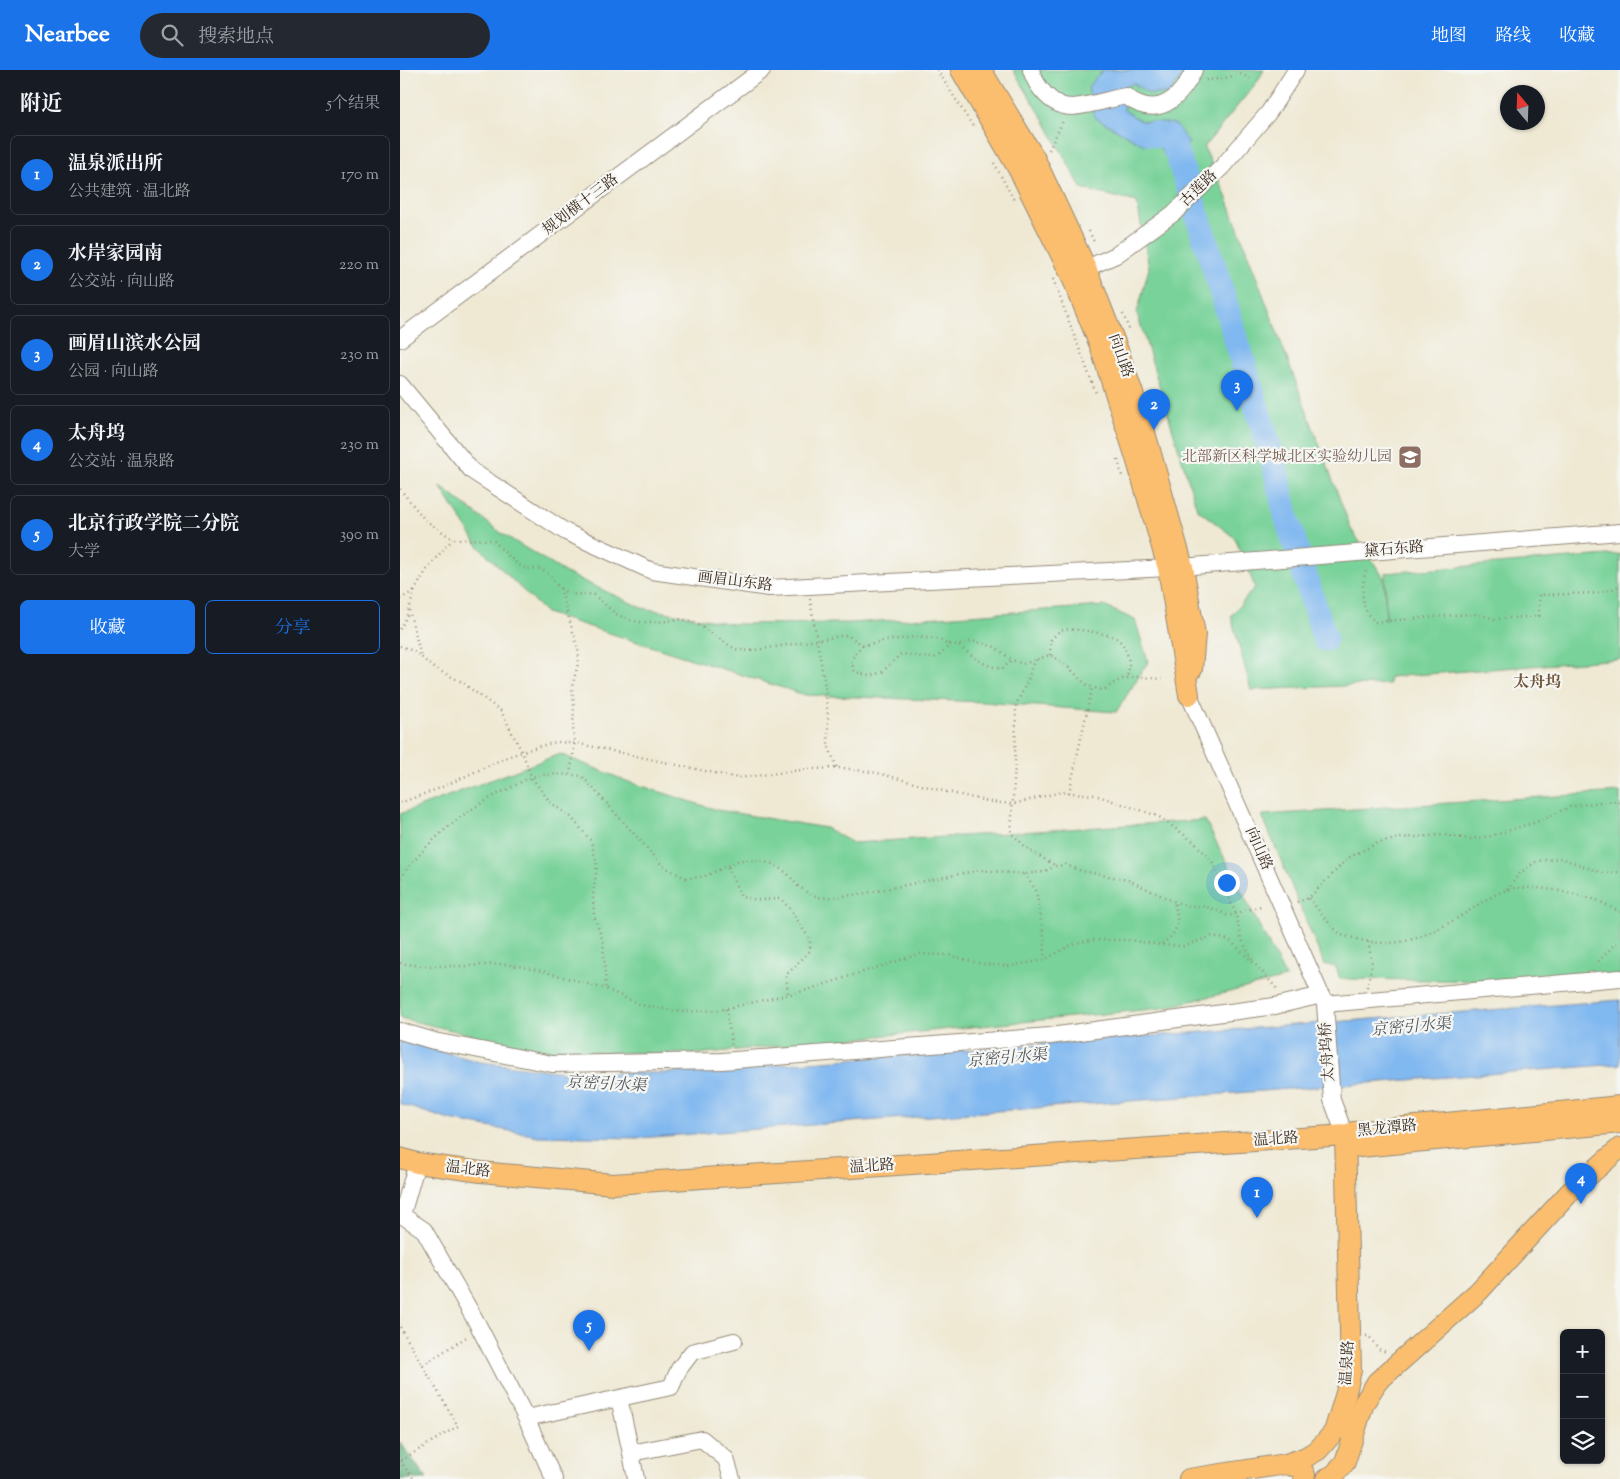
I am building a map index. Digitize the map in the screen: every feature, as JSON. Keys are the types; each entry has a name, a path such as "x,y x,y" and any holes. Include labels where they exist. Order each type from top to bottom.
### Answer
{"main road":[{"name":"向山路","path":"961,70 1079,272"},
{"name":"向山路","path":"980,70 1034,157 1079,272 1138,408 1175,567 1195,634 1189,695"},
{"name":"黑龙潭路","path":"1345,1135 1354,1132 1620,1106"},
{"name":"黑龙潭路","path":"1345,1135 1360,1147 1620,1123"},
{"name":"温北路","path":"408,1161 481,1172 613,1184 1345,1135"},
{"name":"温泉路","path":"1189,1479 1286,1464 1304,1458 1318,1450 1334,1432 1351,1370 1345,1135"},
{"name":"温泉路","path":"1326,1479 1335,1474 1345,1462 1364,1402 1376,1382 1399,1364 1479,1291 1570,1192 1620,1148"},
{"path":"1286,1464 1301,1468 1305,1475 1304,1479"}],"street":[{"name":"规划横十三路","path":"400,340 762,70"},
{"path":"1031,70 1034,81 1043,92 1057,103 1071,107 1126,96 1144,107 1163,106 1180,93 1191,76"},
{"name":"古莲路","path":"1079,272 1116,255 1174,213 1222,167 1268,112 1296,70"},
{"name":"画眉山东路","path":"400,384 472,471 566,532 652,571 769,588 1175,567"},
{"name":"黛石东路","path":"1175,567 1620,532"},
{"name":"向山路","path":"1189,695 1324,999"},
{"path":"400,1031 434,1041 552,1064 734,1060 1050,1036 1324,999 1356,1001 1620,978"},
{"name":"太舟坞桥","path":"1324,999 1332,1100 1345,1135"},
{"path":"408,1161 401,1214 424,1230 479,1328 526,1418 554,1479"},
{"path":"526,1418 671,1387 679,1369 692,1352 734,1341"},
{"path":"619,1398 636,1479"},
{"path":"631,1453 702,1439 726,1460 732,1479"}],"path":[{"path":"937,70 978,135"},
{"path":"1191,76 1221,79 1240,74 1250,78"},
{"path":"1048,152 1071,107"},
{"path":"992,159 1018,208"},
{"path":"1050,272 1097,396"},
{"path":"1117,458 1125,484"},
{"path":"400,489 425,520 453,539 493,540 526,568 540,569 552,576 560,588 579,660 572,687 575,743 570,774"},
{"path":"400,629 415,590 433,560 453,539"},
{"path":"1366,571 1363,597 1367,614 1375,622 1477,614 1496,619 1538,616 1539,595 1599,593 1620,585"},
{"path":"808,586 818,640 828,718 828,745 837,768"},
{"path":"560,588 566,592 579,595 593,594 616,614 639,622 666,622 682,619 694,622 735,649 750,651 847,635 862,645"},
{"path":"400,599 415,590"},
{"path":"408,610 421,657"},
{"path":"1050,655 1051,640 1061,630 1072,628 1115,637 1124,647 1128,658 1129,670 1127,676"},
{"path":"950,644 937,657 928,658 913,654 902,654 882,672 870,676 855,672 851,662 855,653 862,645 915,637 938,639 946,644 950,644 957,645 972,641 994,647 1012,660 1023,664 1050,655"},
{"path":"957,645 978,661 990,667 1002,669 1012,660"},
{"path":"400,646 416,652 432,667 460,681 501,711 522,752 532,778 551,804 571,817 591,841 597,865 592,896 594,916 603,941 606,989"},
{"path":"1050,655 1068,667 1082,682 1092,688 1104,690 1115,681 1127,676 1162,679"},
{"path":"1037,659 1032,665 1028,680 1016,704 1011,833 1029,850 1056,866"},
{"path":"1069,793 1092,688"},
{"path":"400,803 440,788 507,757 558,742 575,743 641,756 738,778 810,769 837,768 878,773 991,802 1013,804 1061,792 1094,795 1158,816 1193,841 1212,861 1236,914 1241,938 1254,963"},
{"path":"400,878 435,838 456,819 486,800 532,778 564,773 582,776 663,866 685,878 703,877 740,860 755,860 773,864 787,873 798,886 811,895 823,898 861,894 979,870 1024,874 1043,872 1056,866 1066,865 1082,871 1128,880 1173,901 1189,906 1202,906 1217,910 1228,916 1261,906"},
{"path":"1620,802 1606,801 1570,807 1539,821 1491,836 1469,839 1444,835 1400,838 1378,843 1348,858 1309,898 1342,935 1368,942 1393,944 1416,939 1448,924 1507,890 1532,888 1563,891 1598,900 1620,912"},
{"path":"1507,890 1520,873 1537,861 1561,858 1602,873 1620,872"},
{"path":"728,867 741,897 758,900 781,900 790,909 810,940 810,951 786,975 788,994"},
{"path":"1024,874 1036,890 1045,944 1044,960"},
{"path":"1161,945 1173,936 1178,920 1173,901"},
{"path":"400,963 421,966 506,964 606,989 641,1005 681,1012 726,1009 804,991 919,954 949,955 981,964 1011,966 1044,960 1073,944 1092,940 1129,940 1183,946 1213,936 1229,940 1254,963 1290,1003"},
{"path":"1593,967 1620,941"},
{"path":"1356,1001 1367,988 1372,963 1368,942"},
{"path":"726,1009 734,1060"},
{"path":"400,1327 458,1426 400,1461 414,1479"},
{"path":"424,1365 479,1328"},
{"path":"1351,1336 1369,1336 1378,1349 1394,1356 1399,1364"}],"green space":[{"path":"1013,70 1264,70 1257,82 1204,147 1226,196 1351,529 1384,578 1386,621 1385,573 1620,554 1620,659 1389,677 1389,684 1251,690 1231,616 1255,587 1235,538 1197,509 1137,313 1149,268 1137,202 1082,189 1043,118"},
{"path":"440,486 501,533 566,573 642,608 733,624 850,623 1104,606 1135,620 1148,662 1116,712 983,702 805,695 546,613 478,546"},
{"path":"560,754 629,782 717,810 826,828 853,843 1205,820 1286,978 1163,1008 697,1054 541,1051 400,1018 400,814"},
{"path":"1620,792 1620,980 1605,982 1340,979 1336,967 1324,964 1262,815"},
{"path":"400,1442 427,1479 400,1479"}],"water":[{"path":"1103,70 1185,70 1169,94 1149,94 1133,83 1123,89 1124,110 1141,121 1175,124 1189,143 1166,158 1158,145 1144,145 1094,117 1088,87"},
{"name":"京密引水渠","path":"1620,1000 1620,1064 639,1138 538,1136 450,1120 400,1104 400,1040 480,1062 572,1073 667,1073"}],"waterway":[{"path":"1152,134 1169,137 1178,156 1215,270 1274,464 1287,519 1325,639"}],"place":[{"name":"画眉山滨水公园","path":"1237,411"},
{"name":"水岸家园南","path":"1154,430"},
{"name":"北部新区科学城北区实验幼儿园","path":"1410,457"},
{"name":"太舟坞","path":"1581,1204"},
{"name":"温泉派出所","path":"1257,1218"},
{"name":"北京行政学院二分院","path":"589,1351"}],"district":[{"name":"太舟坞","path":"1537,683"}]}
